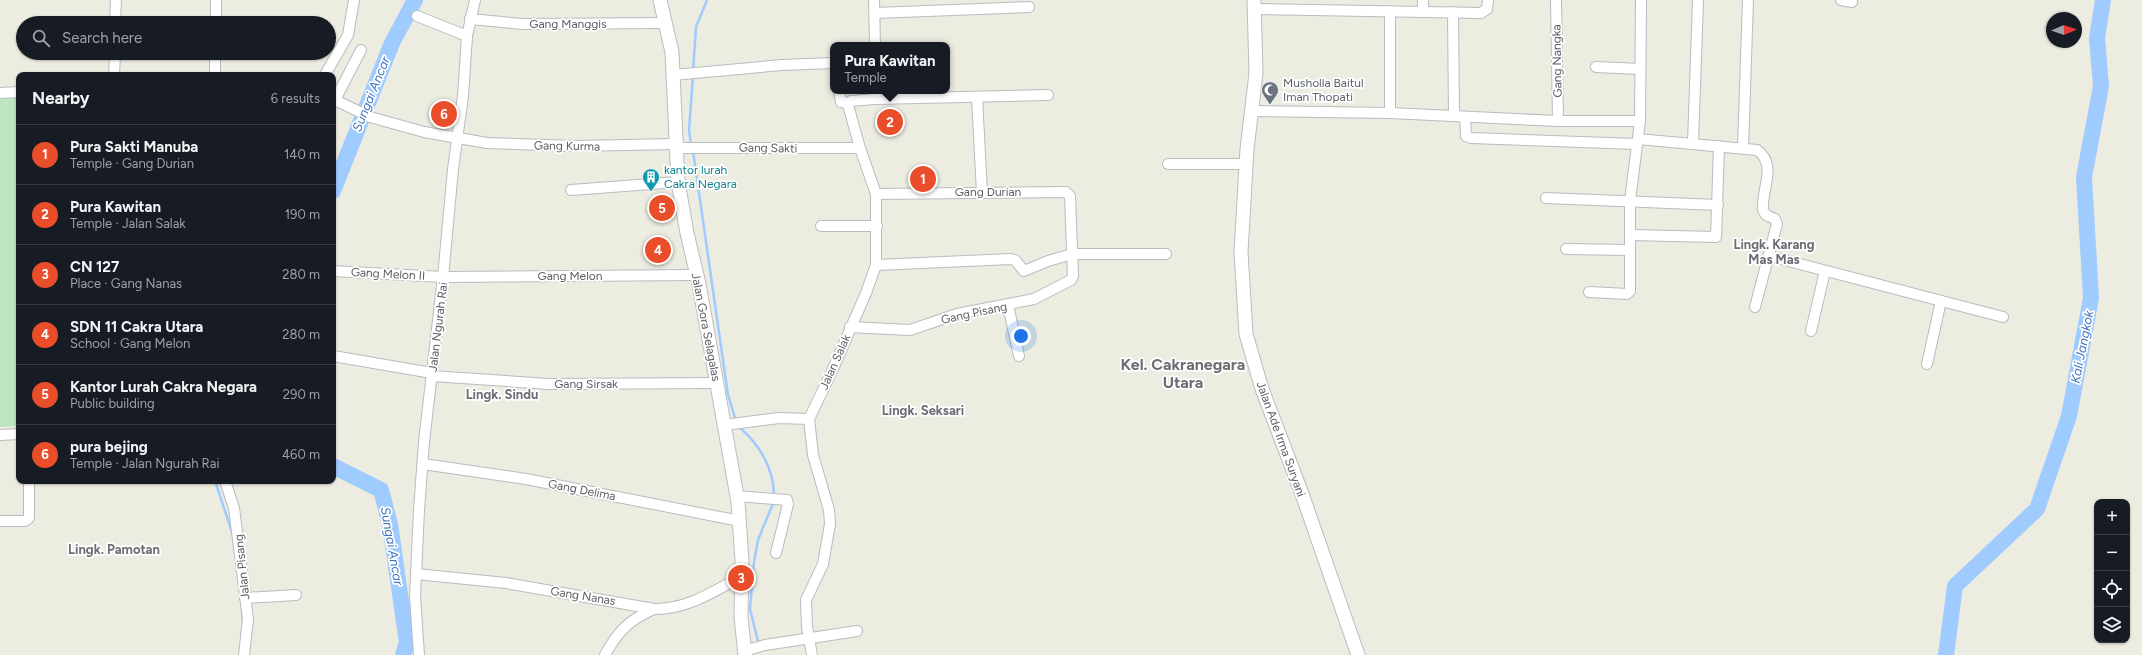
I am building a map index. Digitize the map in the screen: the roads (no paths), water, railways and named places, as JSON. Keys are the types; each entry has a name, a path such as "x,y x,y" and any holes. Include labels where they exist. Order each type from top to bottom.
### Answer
{"street":[{"path":"116,0 116,16"},
{"path":"216,0 216,16"},
{"path":"336,56 348,35 354,0"},
{"name":"Jalan Ngurah Rai","path":"419,655 415,616 416,574 423,464 453,168 466,74 467,36 475,0"},
{"name":"Jalan Gora Selagalas","path":"660,0 679,75 678,182 687,233 697,275 716,383 728,424 740,521 742,576 741,601 748,651"},
{"path":"874,0 875,42"},
{"path":"1423,0 1423,11"},
{"path":"1254,5 1390,11 1483,12 1487,9 1488,0"},
{"name":"Gang Nangka","path":"1556,0 1558,121"},
{"path":"1589,292 1629,293 1630,201 1640,121 1641,0"},
{"path":"1693,143 1698,0"},
{"path":"1743,148 1748,0"},
{"path":"1841,0 1852,2"},
{"name":"Jalan Ade Irma Suryani","path":"1254,5 1256,73 1246,164 1241,252 1246,334 1262,389 1301,491 1358,655"},
{"path":"875,13 1029,7"},
{"path":"1390,11 1390,113"},
{"path":"1453,12 1460,117 1466,136 1471,138 1693,143 1757,150 1764,157 1768,172 1763,210 1766,215 1774,218 1777,223 1754,307"},
{"path":"417,16 467,36"},
{"name":"Gang Manggis","path":"470,19 522,24 666,23"},
{"name":"Gang Kurma","path":"336,96 361,50"},
{"path":"114,72 115,60"},
{"path":"215,60 215,72"},
{"path":"327,72 334,60"},
{"path":"679,75 782,65 830,63"},
{"path":"1596,67 1640,69"},
{"path":"0,92 16,92"},
{"path":"840,94 841,102 849,103 851,101 875,95 977,97 1048,95"},
{"path":"977,97 982,193"},
{"name":"Gang Kurma","path":"336,101 356,109 368,117 424,132 487,143 532,146 679,147"},
{"name":"Jalan Salak","path":"808,419 832,371 876,265 876,194 860,148 849,103"},
{"path":"1252,111 1390,113 1558,121 1640,121"},
{"path":"1630,235 1715,238 1717,235 1719,146"},
{"name":"Gang Sakti","path":"679,147 860,148"},
{"path":"1168,164 1246,164"},
{"path":"571,190 678,182"},
{"name":"Gang Durian","path":"876,194 1063,191 1068,193 1070,199 1072,254"},
{"path":"1546,198 1718,205"},
{"path":"821,226 877,226"},
{"path":"1566,249 1630,250"},
{"path":"876,265 1011,259 1015,260 1024,271 1072,254 1166,254"},
{"name":"Gang Pisang","path":"850,327 910,330 957,314 1034,299 1069,281 1073,276 1072,254"},
{"path":"1769,256 2003,317"},
{"name":"Gang Melon II","path":"336,271 443,277"},
{"path":"1811,331 1825,271"},
{"name":"Gang Melon","path":"443,277 697,275"},
{"path":"1927,364 1941,301"},
{"path":"1008,305 1019,356"},
{"name":"Gang Sirsak","path":"336,357 432,375 549,384 716,383"},
{"path":"728,424 778,418 808,419 813,455 829,510 830,524 823,564 807,594 806,600 808,639 812,655"},
{"path":"0,435 16,434"},
{"name":"Gang Delima","path":"423,464 526,479 740,521"},
{"path":"0,522 25,521 30,514 29,484"},
{"name":"Jalan Pisang","path":"226,484 234,508 245,598 248,627 244,655"},
{"path":"737,496 787,500 788,504 776,553"},
{"name":"Gang Nanas","path":"416,574 506,583 654,609 676,608 700,600 742,576"},
{"path":"245,598 296,595"},
{"path":"605,655 616,636 623,628 630,622 654,609"},
{"path":"748,651 765,645 857,631"}],"waterway":[{"name":"Sungai Ancar","path":"336,183 392,43 415,0"},
{"path":"693,71 696,27 707,0"},
{"name":"Kali Jangkok","path":"1946,655 1955,586 2037,509 2069,416 2091,298 2084,177 2101,86 2097,38 2103,0"},
{"path":"691,145 689,130 693,76"},
{"path":"693,151 728,395 736,421"},
{"path":"739,427 753,441 764,457 771,476 774,496"},
{"name":"Sungai Ancar","path":"336,468 381,490 390,524 407,643 403,655"},
{"path":"216,484 232,532"},
{"path":"759,645 750,609 754,562 758,540 774,501"},
{"path":"242,610 243,623"}],"place":[{"name":"Musholla Baitul Iman Thopati","path":"1270,105"},
{"name":"pura bejing","path":"444,114"},
{"name":"Pura Kawitan","path":"890,122"},
{"name":"Pura Sakti Manuba","path":"923,179"},
{"name":"kantor lurah Cakra Negara","path":"651,192"},
{"name":"Kantor Lurah Cakra Negara","path":"662,208"},
{"name":"SDN 11 Cakra Utara","path":"658,250"},
{"name":"CN 127","path":"741,578"}],"district":[{"name":"Lingk. Karang Mas Mas","path":"1774,252"},
{"name":"Kel. Cakranegara Utara","path":"1183,373"},
{"name":"Lingk. Sindu","path":"502,394"},
{"name":"Lingk. Seksari","path":"923,410"},
{"name":"Lingk. Pamotan","path":"114,549"}]}
